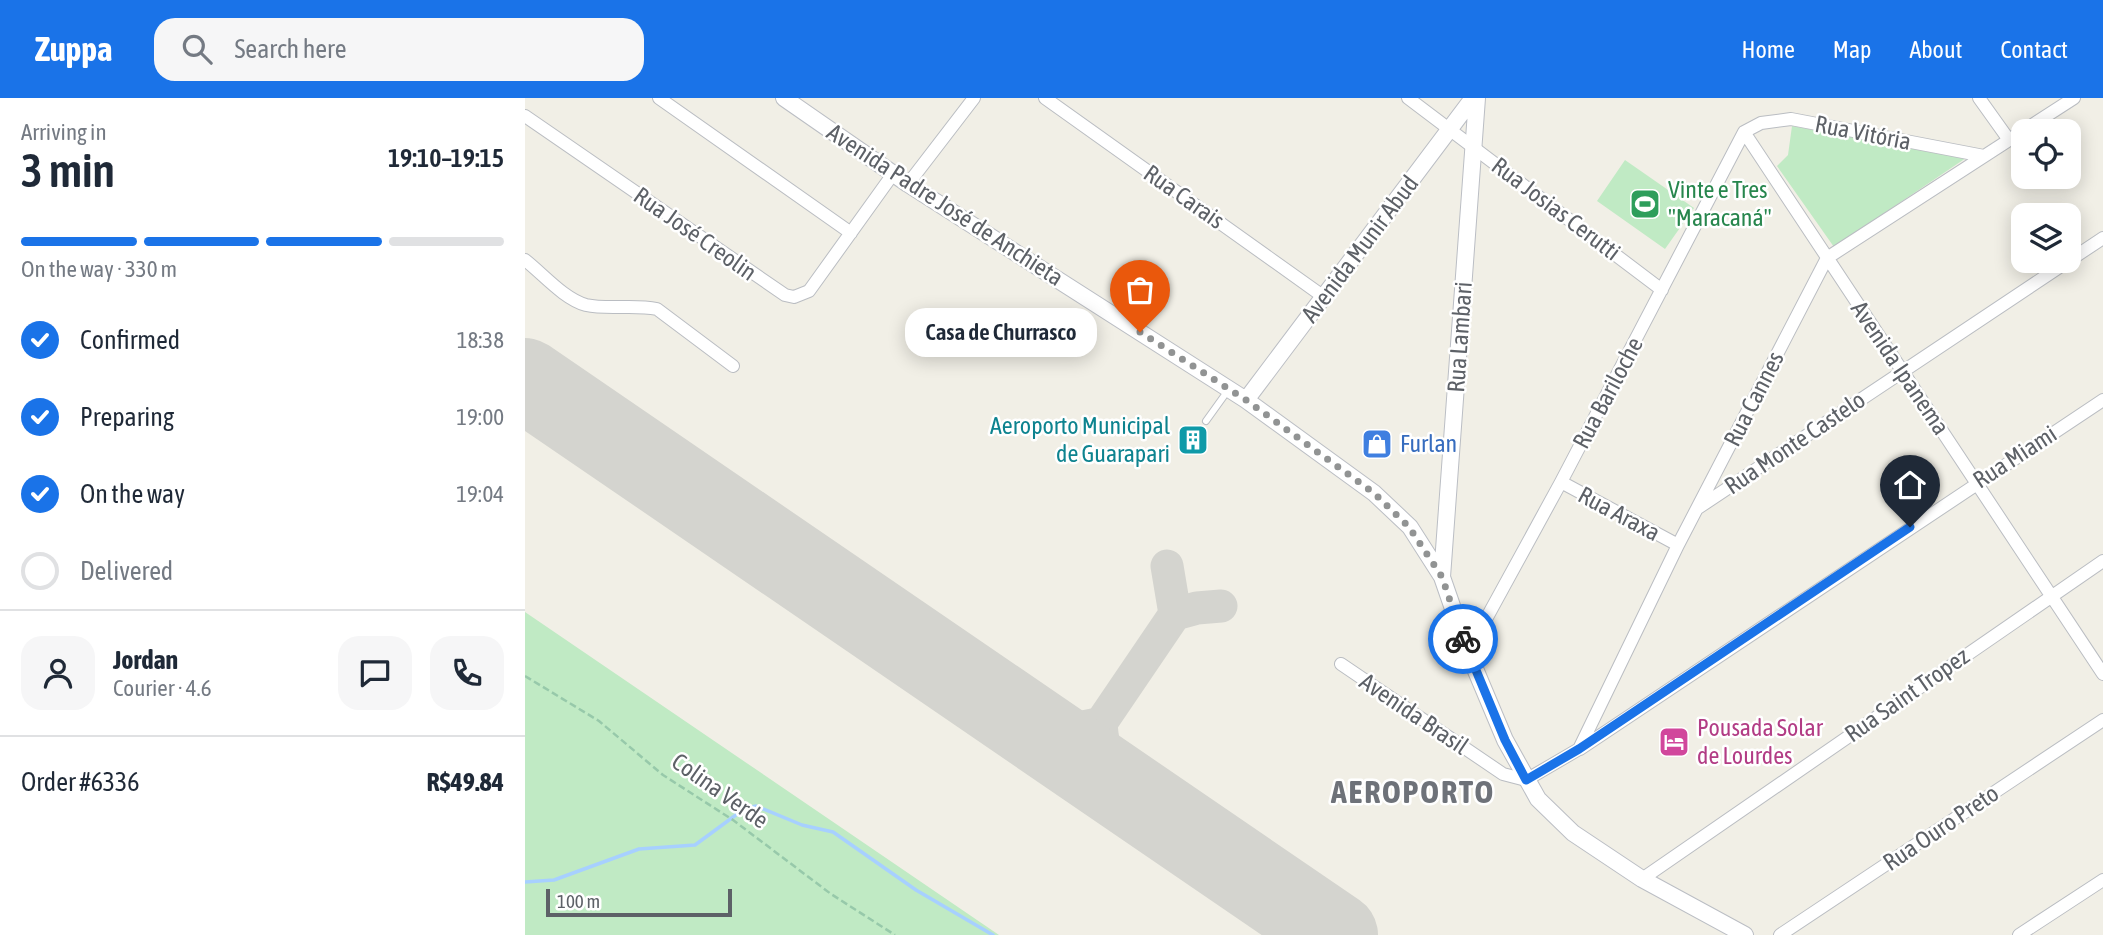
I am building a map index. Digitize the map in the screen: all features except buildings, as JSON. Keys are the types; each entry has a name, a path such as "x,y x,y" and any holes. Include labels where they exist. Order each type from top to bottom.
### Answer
{"main road":[{"name":"Avenida Padre José de Anchieta","path":"784,98 908,184 1246,400 1374,493 1409,527 1442,577 1468,652 1505,740 1538,799 1573,833 1642,879 1745,935"},
{"name":"Avenida Munir Abud","path":"1246,400 1475,98"},
{"name":"Rua Lambari","path":"1442,577 1474,146 1475,98"}],"street":[{"path":"659,98 852,233"},
{"path":"908,184 974,98"},
{"name":"Rua Carais","path":"1045,98 1324,297"},
{"name":"Rua Josias Cerutti","path":"1408,98 1663,290"},
{"path":"1979,98 2009,140"},
{"name":"Rua Cannes","path":"1579,749 1678,545 1827,258 2074,98"},
{"name":"Rua José Creolin","path":"525,116 785,295 794,297 810,291 893,174"},
{"name":"Rua Vitória","path":"1744,132 1761,123 1791,119 1985,156"},
{"name":"Avenida Ipanema","path":"1744,132 2103,674"},
{"name":"Rua Bariloche","path":"1468,652 1663,290 1744,132"},
{"name":"Rua Monte Castelo","path":"1697,508 2103,238"},
{"path":"525,260 570,297 584,304 657,309 733,366"},
{"name":"Rua Miami","path":"1579,749 1976,482 2103,400"},
{"name":"Rua Araxa","path":"1561,482 1678,545"},
{"name":"Rua Saint Tropez","path":"1642,879 2103,561"},
{"name":"Avenida Brasil","path":"1341,664 1503,774 1526,780"},
{"name":"Rua Ouro Preto","path":"1780,935 2103,720"},
{"path":"1526,780 1579,749"},
{"path":"2019,935 2103,880"}],"lane":[{"path":"1206,421 1229,389"}],"path":[{"name":"Colina Verde","path":"525,676 599,721 663,775 733,820 831,894 895,935"}],"green space":[{"path":"1792,126 1966,158 1834,247 1777,166 1788,155"},
{"name":"Vinte e Tres \"Maracaná\"","path":"1625,160 1694,208 1665,249 1597,201"},
{"path":"525,612 999,935 525,935"}],"waterway":[{"path":"525,882 554,880 639,849 695,845 744,809 756,806 802,825 833,832 916,890 993,935"}],"taxiway":[{"path":"1018,717 1059,729 1101,723 1175,614 1167,566"},
{"path":"1175,614 1197,608 1221,606"},
{"path":"1101,723 1110,764 1135,798"}],"runway":[{"path":"525,380 1336,935"}],"way so far":[{"path":"1140,332 1246,400 1374,493 1409,527 1442,577 1463,639"}],"place":[{"name":"Vinte e Tres \"Maracaná\"","path":"1645,204"},
{"name":"Casa de Churrasco","path":"1140,332"},
{"name":"Aeroporto Municipal de Guarapari","path":"1193,440"},
{"name":"Furlan","path":"1377,444"},
{"name":"Pousada Solar de Lourdes","path":"1674,742"}],"district":[{"name":"AEROPORTO","path":"1413,792"}],"route":[{"path":"1463,639 1505,740 1526,780 1579,749 1910,527"}]}
